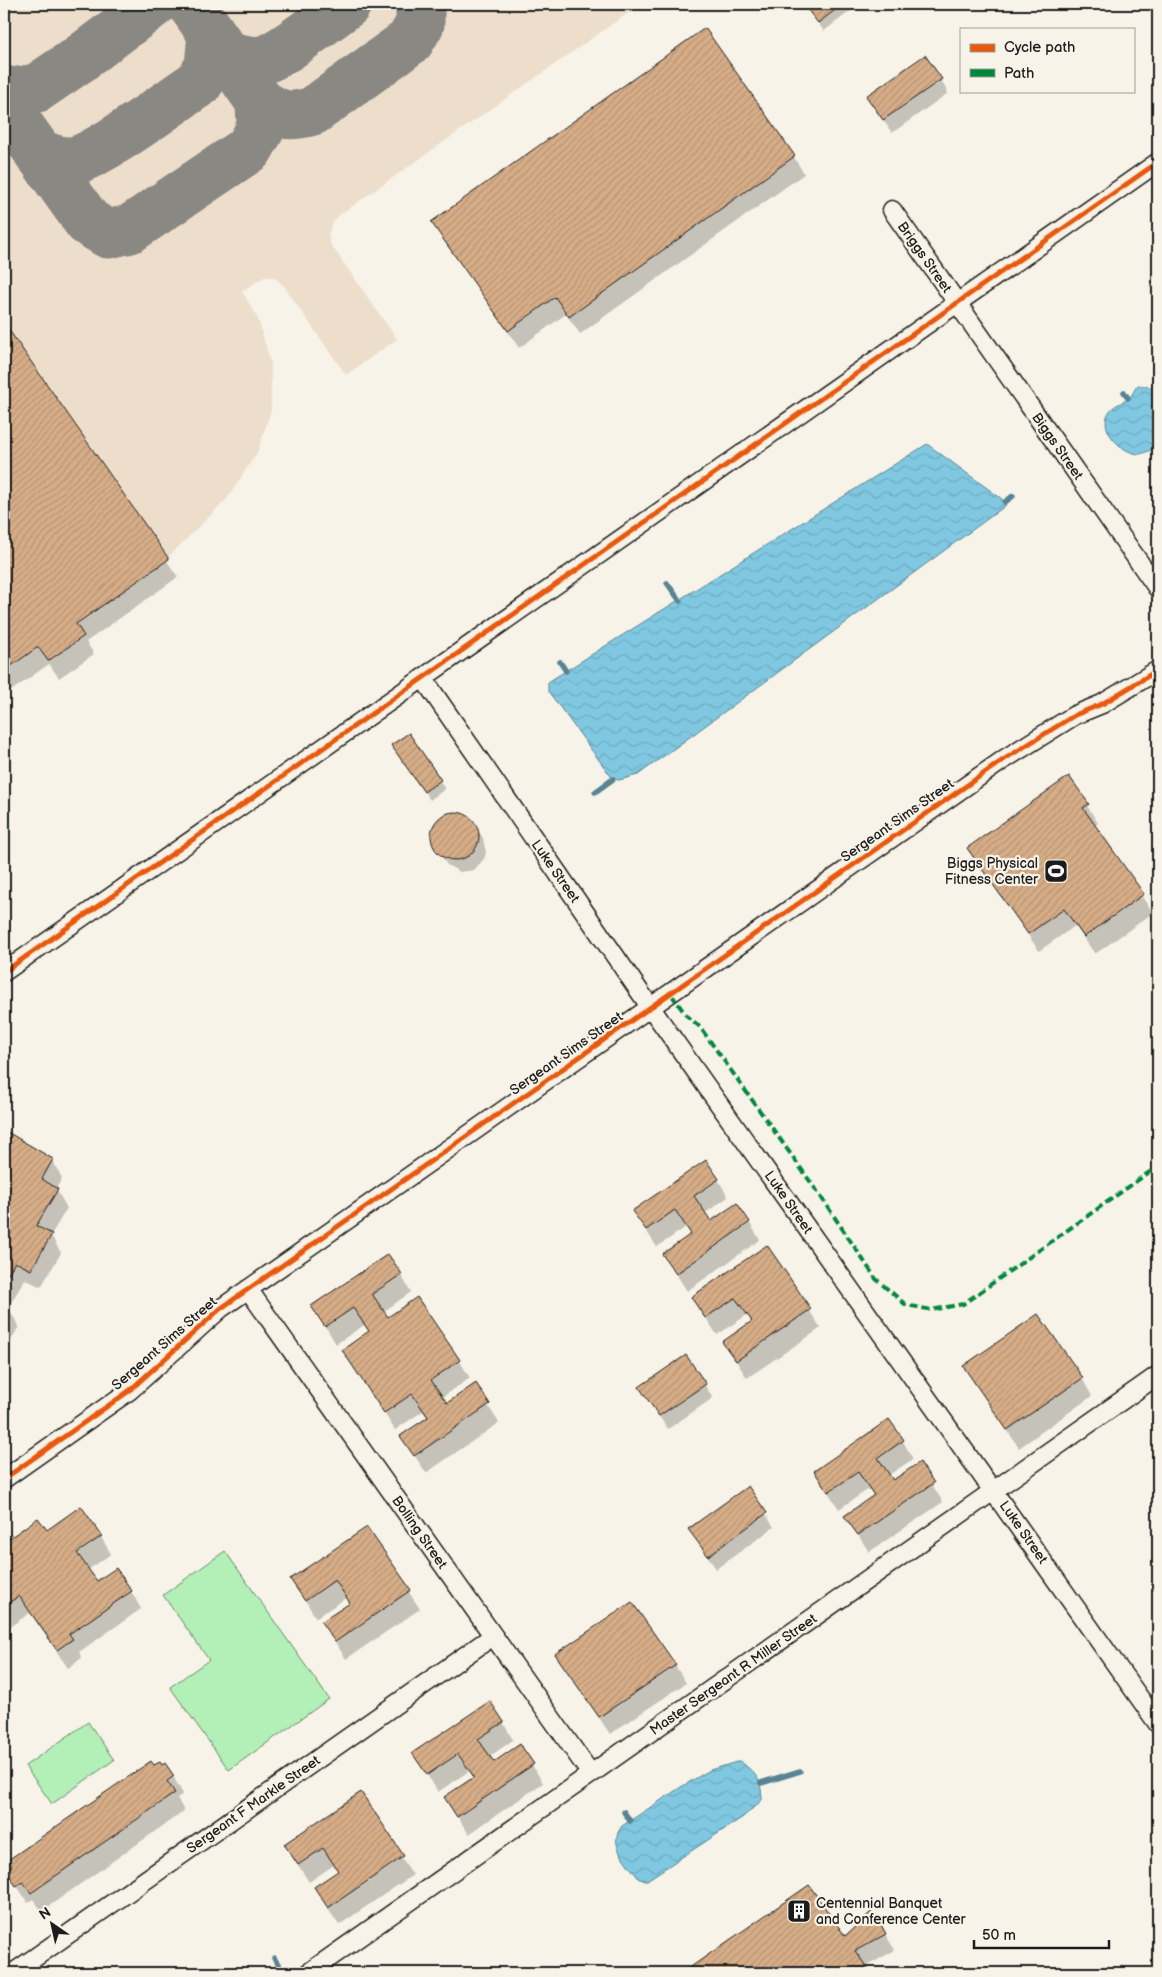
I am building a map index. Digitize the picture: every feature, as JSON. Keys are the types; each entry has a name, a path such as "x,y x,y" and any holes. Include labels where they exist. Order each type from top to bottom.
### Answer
{"street":[{"path":"4,972 1158,162"},
{"name":"Briggs Street","path":"892,210 958,303"},
{"name":"Biggs Street","path":"958,303 1158,589"},
{"name":"Sergeant Sims Street","path":"4,1479 129,1391 199,1327 248,1289 1003,760 1068,719 1102,704 1158,670"},
{"name":"Luke Street","path":"423,678 651,1008 1158,1724"},
{"name":"Bolling Street","path":"248,1289 591,1774"},
{"name":"Master Sergeant R Miller Street","path":"308,1973 1158,1375"},
{"name":"Sergeant F Markle Street","path":"13,1973 493,1636"}],"shaded area":[{"path":"4,4 641,4 338,216 332,224 328,235 331,245 397,339 346,375 283,285 274,277 264,277 242,291 258,319 271,364 271,410 258,451 227,499 168,557 4,323"}],"green space":[{"path":"225,1551 329,1699 229,1770 170,1687 209,1660 163,1595"},
{"path":"88,1722 114,1760 52,1804 25,1766"}],"water":[{"path":"1138,385 1158,388 1158,447 1140,454 1133,453 1120,446 1110,434 1106,421 1110,411 1130,397"},
{"path":"927,444 1002,499 1005,506 638,775 619,780 613,779 548,691 548,682"},
{"path":"740,1761 757,1778 761,1787 762,1800 743,1817 647,1880 639,1879 624,1860 618,1847 618,1833 622,1826 710,1770"}],"building":[{"path":"803,4 843,4 818,23"},
{"path":"705,28 795,156 569,317 555,297 508,331 431,222"},
{"path":"925,55 942,79 883,120 866,96"},
{"path":"4,323 169,559 76,624 84,636 48,661 38,647 4,671"},
{"path":"409,733 441,780 424,792 391,745"},
{"name":"Biggs Physical Fitness Center","path":"1069,776 1089,804 1083,808 1144,894 1084,937 1064,909 1028,934 967,848"},
{"path":"455,812 464,814 472,819 477,827 479,836 477,845 472,853 464,858 455,860 446,858 438,853 433,845 431,836 433,827 438,819 446,814"},
{"path":"4,1130 53,1159 42,1179 58,1189 36,1226 52,1234 31,1270 15,1262 4,1281"},
{"path":"706,1160 719,1179 694,1196 711,1221 737,1203 750,1222 676,1274 662,1254 691,1234 675,1210 646,1230 632,1211"},
{"path":"767,1245 811,1309 736,1361 722,1342 752,1321 735,1298 705,1318 691,1297"},
{"path":"388,1254 402,1274 372,1294 388,1317 417,1297 460,1360 431,1380 447,1403 476,1383 490,1404 414,1456 400,1436 428,1417 412,1394 384,1413 342,1350 369,1331 353,1308 325,1327 311,1306"},
{"path":"1038,1314 1083,1378 1007,1430 963,1366"},
{"path":"686,1355 706,1384 659,1416 639,1387"},
{"path":"889,1419 904,1440 878,1458 893,1480 920,1462 934,1483 858,1535 844,1516 874,1495 858,1472 828,1492 814,1471"},
{"path":"748,1486 767,1513 708,1556 688,1529"},
{"path":"81,1506 102,1536 77,1553 97,1581 116,1568 132,1591 69,1634 73,1639 57,1650 19,1596 4,1606 4,1542 38,1518 47,1530"},
{"path":"367,1527 411,1590 335,1642 321,1622 350,1603 335,1580 305,1601 290,1579"},
{"path":"632,1602 676,1665 599,1717 555,1654"},
{"path":"490,1701 504,1722 478,1739 494,1762 520,1744 534,1764 457,1817 444,1797 474,1777 458,1754 427,1775 412,1753"},
{"path":"151,1761 154,1765 160,1762 162,1765 165,1763 174,1776 167,1781 175,1793 31,1893 22,1882 16,1886 8,1874 11,1873 8,1868 12,1866 8,1860"},
{"path":"361,1792 404,1856 328,1908 314,1887 338,1871 323,1848 298,1865 284,1844"},
{"name":"Centennial Banquet and Conference Center","path":"809,1885 845,1936 871,1912 880,1923 886,1934 855,1951 871,1973 682,1973"}],"waterway":[{"path":"1124,392 1128,398"},
{"path":"1005,502 1013,496"},
{"path":"667,583 680,601"},
{"path":"560,662 566,671"},
{"path":"595,792 613,779"},
{"path":"761,1783 800,1771"},
{"path":"624,1812 630,1821"},
{"path":"274,1958 284,1973"}],"taxiway":[{"path":"4,90 13,92 37,88 81,58 153,4"},
{"path":"191,4 260,102 279,113 291,115 313,111 410,41 420,24 420,4"},
{"path":"227,55 253,60 262,60 270,57 292,44 347,4"},
{"path":"38,153 62,161 82,158 115,140 154,114 199,83 209,66 212,34"},
{"path":"4,104 88,222 108,234 130,229 249,149 261,128 260,102"}],"marked path":[{"path":"671,994 686,1015 700,1027 817,1191 876,1279 906,1305 932,1310 963,1304 1158,1166"}],"cycle path":[{"path":"4,972 1158,162"},
{"path":"4,1479 129,1391 220,1309 1003,760 1075,715 1102,704 1158,670"}],"place":[{"name":"Biggs Physical Fitness Center","path":"1056,871"},
{"name":"Centennial Banquet and Conference Center","path":"799,1911"}]}
